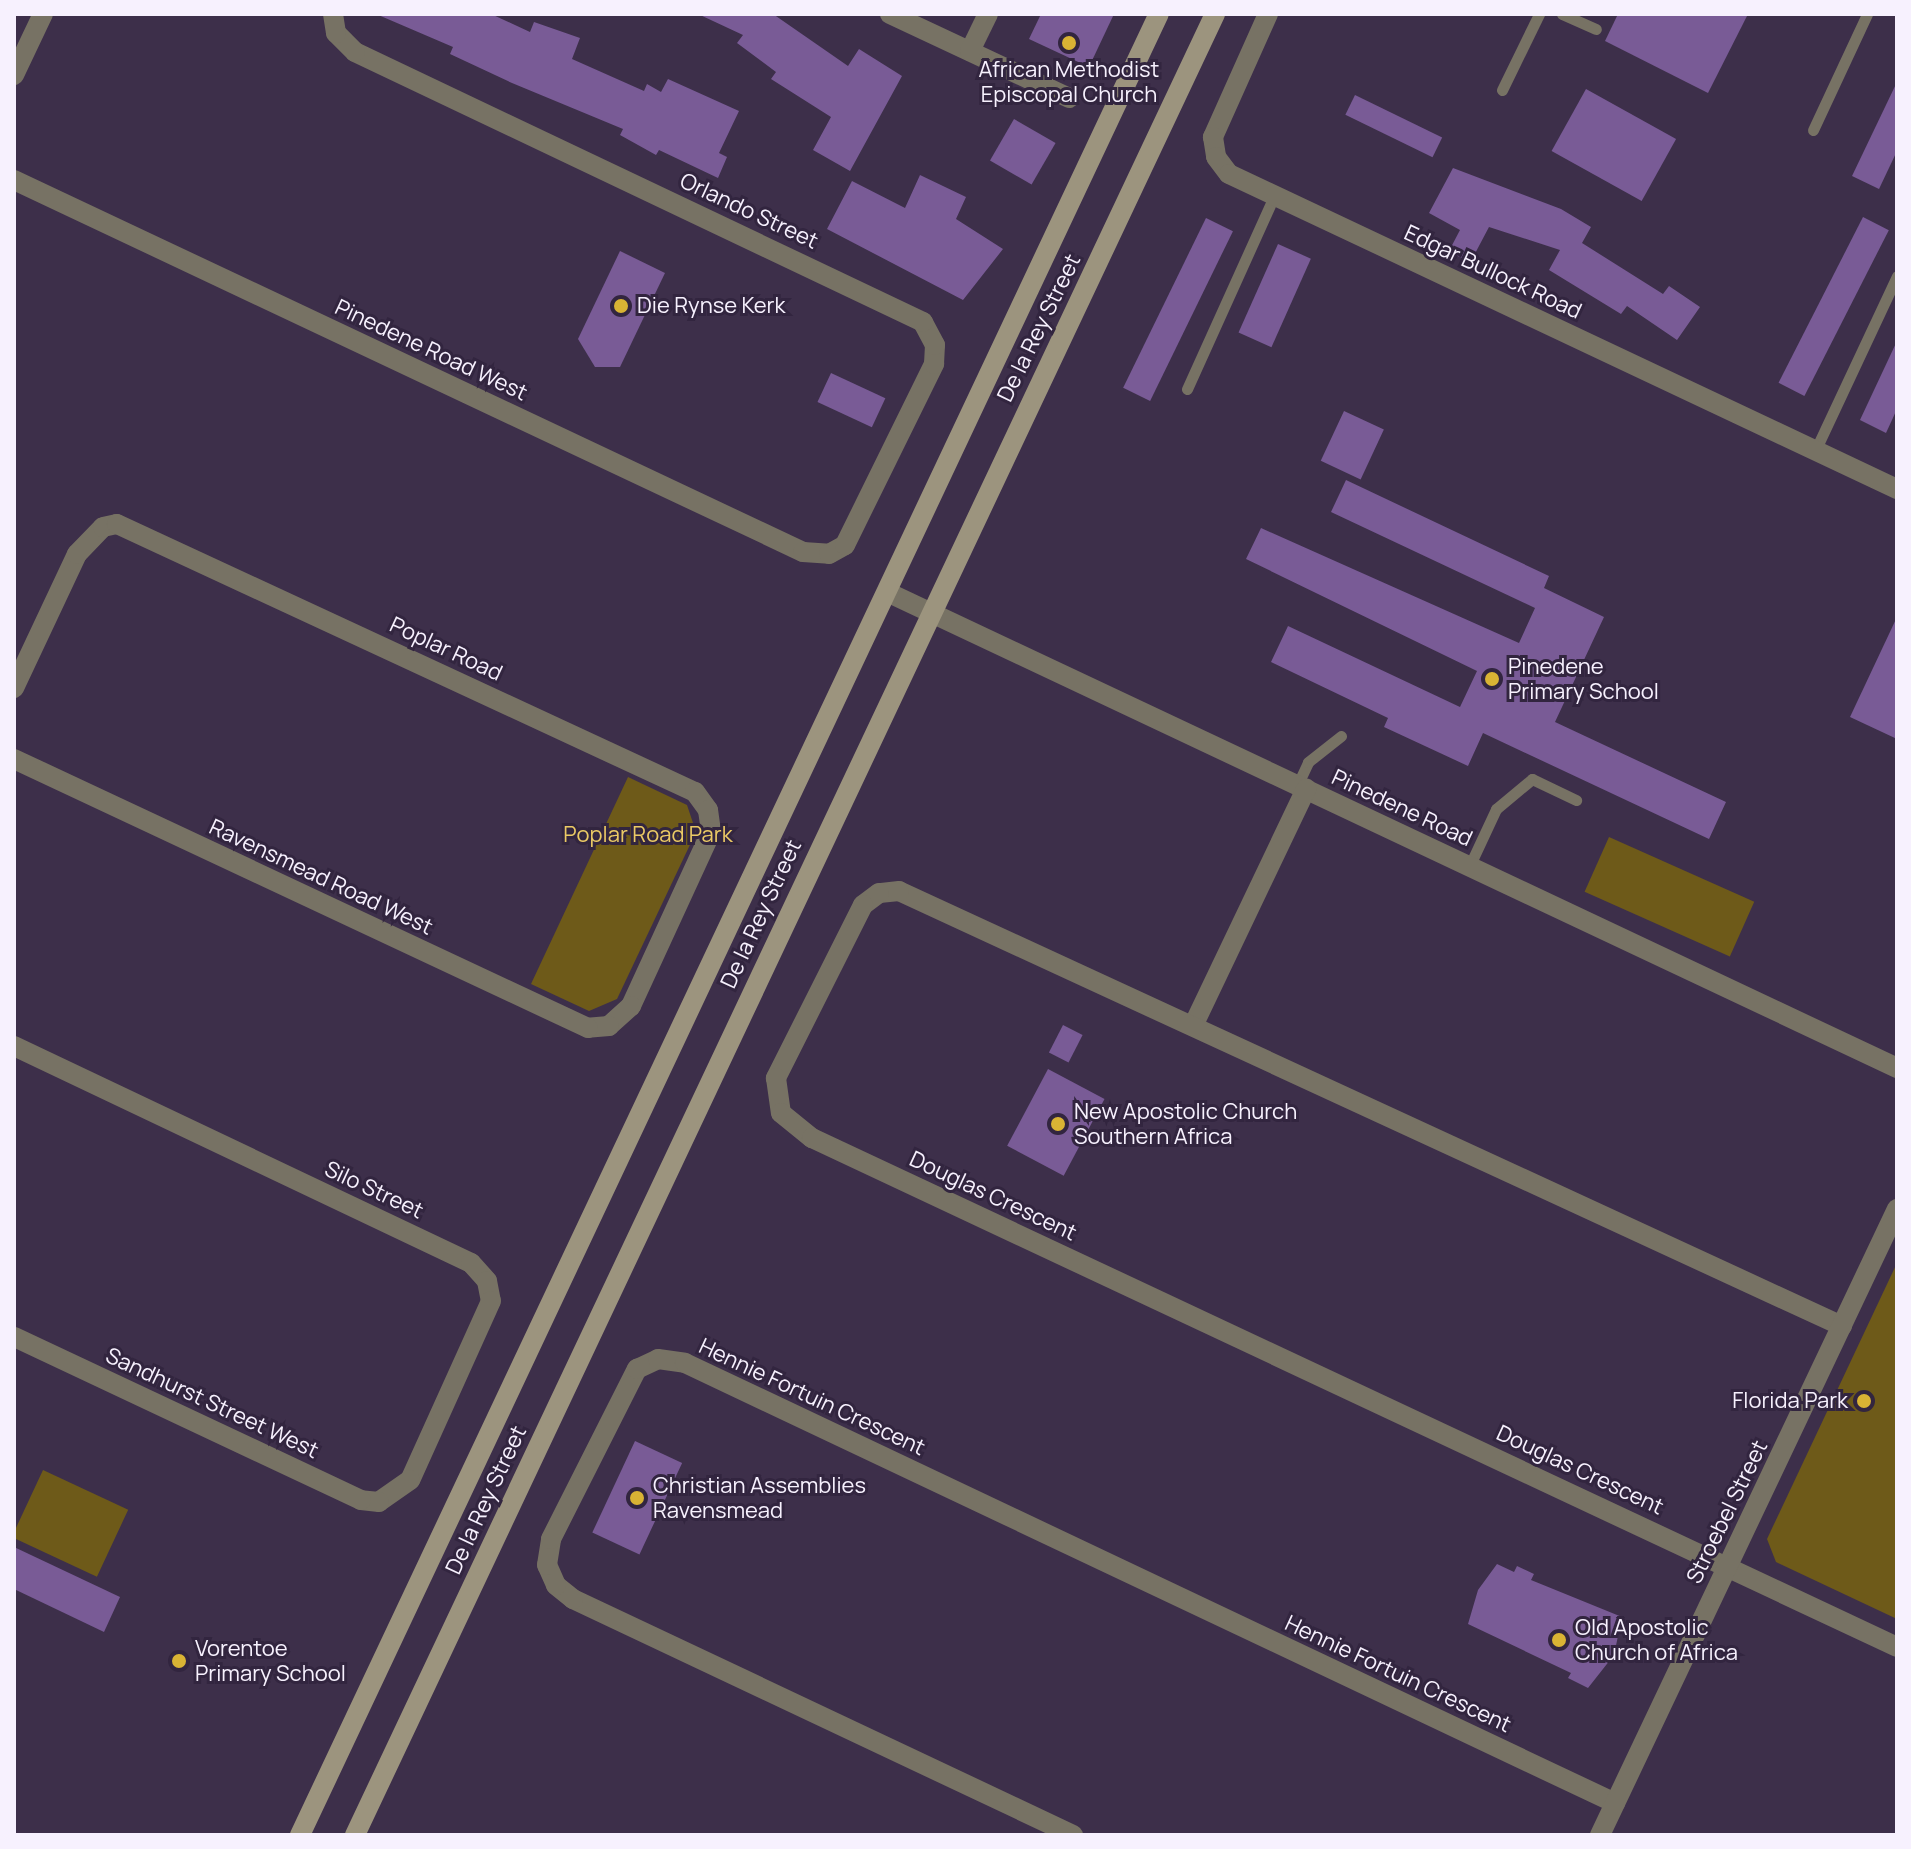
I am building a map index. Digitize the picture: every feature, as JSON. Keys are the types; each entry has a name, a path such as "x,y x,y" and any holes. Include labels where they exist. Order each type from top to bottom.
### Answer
{"main road":[{"name":"De la Rey Street","path":"300,1835 1159,14"},
{"name":"De la Rey Street","path":"355,1835 929,611 1215,14"}],"street":[{"path":"14,75 43,14"},
{"name":"Orlando Street","path":"333,14 336,33 355,52 923,322 935,345 934,364 852,537 829,554"},
{"path":"890,14 1069,98"},
{"path":"970,51 988,14"},
{"name":"Edgar Bullock Road","path":"1268,14 1213,137 1216,157 1229,174 1815,451 1895,482"},
{"name":"Pinedene Road West","path":"14,180 803,552 829,554"},
{"name":"Poplar Road","path":"14,688 77,554 103,527 117,524 695,792 708,810 711,832 631,1006 609,1026"},
{"name":"Pinedene Road","path":"887,592 1897,1068"},
{"name":"Ravensmead Road West","path":"14,759 577,1025 609,1026"},
{"path":"1193,1026 1302,788"},
{"name":"Douglas Crescent","path":"1842,1326 1193,1026 918,895 879,893 863,905 776,1078 776,1096 781,1113 812,1138 1897,1647"},
{"name":"Silo Street","path":"14,1046 483,1274 489,1310 410,1480 391,1498"},
{"name":"Stroebel Street","path":"1600,1835 1897,1209"},
{"name":"Sandhurst Street West","path":"14,1337 361,1500 391,1498"},
{"name":"Hennie Fortuin Crescent","path":"1073,1835 573,1599 556,1585 547,1565 551,1539 637,1369 658,1359 685,1363 1615,1803"}],"lane":[{"path":"1502,90 1539,14"},
{"path":"1562,14 1596,29"},
{"path":"1813,130 1867,14"},
{"path":"1187,389 1274,196"},
{"path":"1815,451 1897,276"},
{"path":"1302,788 1308,762 1341,736"},
{"path":"1469,867 1496,809 1532,779 1576,800"}],"green space":[{"name":"Poplar Road Park","path":"628,777 687,805 696,832 617,999 589,1011 531,984"},
{"path":"1609,837 1754,902 1730,956 1585,892"},
{"name":"Florida Park","path":"1897,1263 1897,1619 1776,1562 1767,1539"},
{"path":"43,1470 128,1510 97,1577 14,1538"}],"building":[{"path":"376,14 491,14 530,32 534,22 580,38 572,59 644,91 647,84 661,92 668,79 739,111 719,153 727,157 718,178 659,150 656,155 620,135 623,129 512,83 450,54 453,47"},
{"path":"698,14 773,14 848,66 859,49 902,76 850,171 813,150 831,117 771,79 776,72 737,43 743,35"},
{"name":"African Methodist Episcopal Church","path":"1041,14 1114,14 1089,67 1029,39"},
{"path":"1618,14 1748,14 1708,93 1605,41"},
{"path":"1897,82 1897,151 1879,189 1852,176"},
{"path":"1586,89 1676,139 1642,201 1552,151"},
{"path":"1355,95 1442,138 1433,157 1345,115"},
{"path":"1014,119 1056,143 1032,185 990,161"},
{"path":"1453,168 1561,209 1591,227 1582,243 1663,294 1669,286 1700,307 1677,340 1627,306 1621,314 1549,270 1560,250 1489,227 1470,263 1449,251 1460,230 1429,213"},
{"path":"920,175 966,197 956,219 1003,249 963,300 827,229 852,181 905,208"},
{"path":"1863,217 1889,230 1804,396 1779,383"},
{"path":"1206,218 1233,231 1150,401 1123,388"},
{"path":"1278,244 1311,259 1271,347 1239,333"},
{"name":"Die Rynse Kerk","path":"620,251 665,273 620,367 595,367 578,339"},
{"path":"1897,341 1897,409 1886,433 1860,420"},
{"path":"831,373 885,398 872,427 817,402"},
{"path":"1344,411 1384,430 1361,479 1321,461"},
{"path":"1346,480 1549,576 1544,588 1604,617 1555,722 1726,802 1709,839 1483,733 1468,766 1384,727 1388,718 1271,662 1288,626 1460,707 1477,671 1246,559 1261,528 1519,643 1535,608 1331,512"},
{"path":"1897,617 1897,739 1850,717"},
{"path":"1063,1025 1083,1035 1069,1063 1049,1053"},
{"name":"New Apostolic Church Southern Africa","path":"1048,1069 1105,1099 1064,1176 1007,1146"},
{"name":"Christian Assemblies Ravensmead","path":"635,1441 682,1463 639,1555 592,1533"},
{"path":"14,1547 120,1597 104,1632 14,1589"},
{"name":"Old Apostolic Church of Africa","path":"1497,1564 1514,1572 1517,1566 1534,1574 1531,1580 1622,1617 1614,1655 1588,1688 1568,1678 1571,1673 1468,1624 1478,1590"}],"place":[{"name":"African Methodist Episcopal Church","path":"1069,43"},
{"name":"Die Rynse Kerk","path":"621,306"},
{"name":"Pinedene Primary School","path":"1492,679"},
{"name":"New Apostolic Church Southern Africa","path":"1058,1124"},
{"name":"Florida Park","path":"1864,1401"},
{"name":"Christian Assemblies Ravensmead","path":"637,1498"},
{"name":"Old Apostolic Church of Africa","path":"1559,1640"},
{"name":"Vorentoe Primary School","path":"179,1661"}]}
